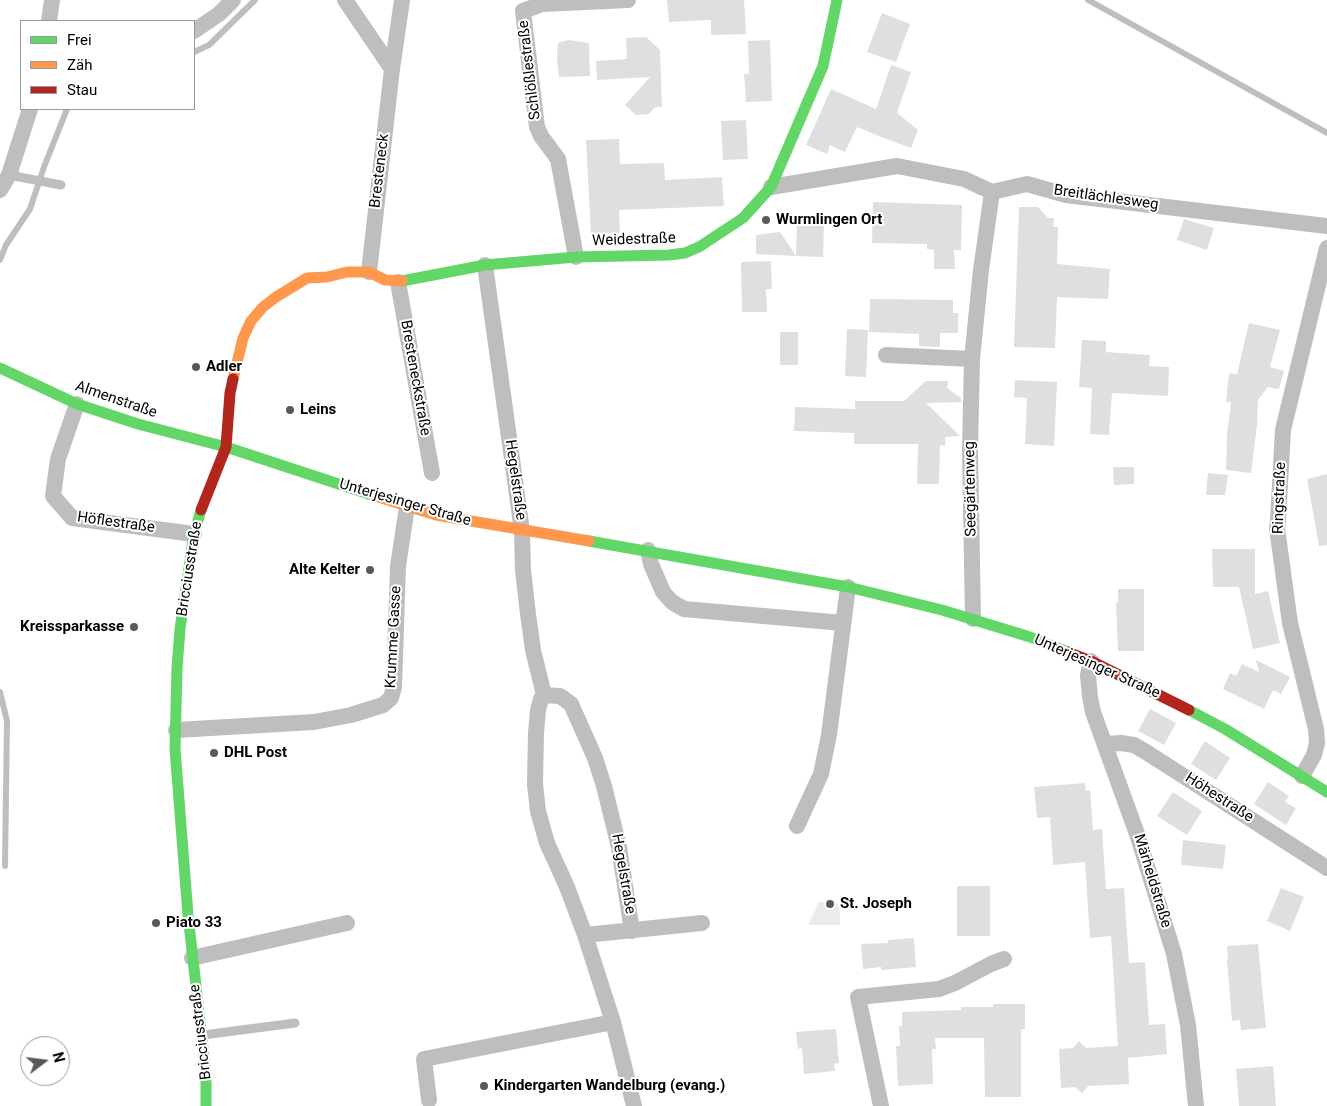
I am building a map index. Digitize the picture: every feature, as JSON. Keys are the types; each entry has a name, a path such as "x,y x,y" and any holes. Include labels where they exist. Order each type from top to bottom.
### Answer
{"main road":[{"name":"Weidestraße","path":"369,272 385,280 398,282 485,266 576,257 685,253 714,239 743,218 771,187 823,66 837,0"},
{"name":"Bricciusstraße","path":"206,1106 208,1088 192,958 179,825 176,730 180,629 194,534 204,499 226,447 230,393 243,338 251,321 270,302 307,278 327,277 347,272 369,272"},
{"name":"Almenstraße","path":"0,368 77,404 138,424 226,447"},
{"name":"Unterjesinger Straße","path":"226,447 407,507 460,520 648,550 848,587 973,619 1030,637 1091,661 1184,706 1327,792"}],"street":[{"path":"49,20 52,0"},
{"path":"195,30 219,14 233,0"},
{"path":"345,0 392,69"},
{"name":"Bresteneck","path":"369,272 392,69 402,0"},
{"name":"Schlößlestraße","path":"576,257 558,159 541,136 537,127 523,11 542,4 628,0"},
{"path":"0,190 8,174 30,110"},
{"path":"771,187 897,166 964,179 992,192"},
{"name":"Breitlächlesweg","path":"992,192 1028,184 1066,195 1327,226"},
{"name":"Seegärtenweg","path":"973,619 970,451 972,359 981,270 992,192"},
{"name":"Ringstraße","path":"1302,776 1314,755 1317,743 1316,729 1290,623 1277,528 1283,430 1327,248"},
{"name":"Hegelstraße","path":"485,266 522,531 523,570 528,614 544,694 538,710 536,732 535,784 538,811 547,843 568,887 585,935 613,1022 634,1106"},
{"name":"Bresteneckstraße","path":"398,282 432,473"},
{"path":"886,355 972,359"},
{"name":"Höflestraße","path":"77,404 58,459 53,496 72,518 194,534"},
{"name":"Krumme Gasse","path":"176,730 314,722 351,715 384,705 391,698 394,687 398,566 407,507"},
{"path":"648,550 651,564 664,592 672,602 684,609 843,623"},
{"path":"797,826 821,774 829,735 848,587"},
{"name":"Märheldstraße","path":"1091,661 1088,675 1093,712 1142,850 1174,954 1188,1025 1196,1106"},
{"name":"Hegelstraße","path":"544,694 560,696 571,704 592,751 614,824 632,931"},
{"name":"Höhestraße","path":"1105,744 1121,743 1134,745 1327,868"},
{"path":"192,958 347,923"},
{"name":"Hegelstraße","path":"585,935 702,923"},
{"path":"881,1106 858,997 939,989 1004,959"},
{"path":"429,1100 424,1059 613,1022"}],"lane":[{"path":"8,174 58,184"},
{"path":"202,1035 295,1023"}],"shaded area":[{"path":"819,902 837,903 840,911 840,925 808,925"}],"building":[{"path":"667,0 744,0 746,34 711,35 711,20 669,22"},
{"path":"882,13 910,24 896,62 867,52"},
{"path":"646,37 660,50 662,107 655,107 649,114 636,115 625,105 650,77 597,80 596,61 627,59 626,38"},
{"path":"568,40 589,43 590,76 559,77 558,43"},
{"path":"770,40 772,101 746,102 744,74 749,74 748,41"},
{"path":"891,65 911,72 897,113 918,130 911,148 857,127 845,152 830,145 827,154 806,145 831,89 876,109"},
{"path":"746,120 748,159 723,160 721,121"},
{"path":"619,139 620,164 664,163 665,180 722,177 724,206 619,210 620,233 591,234 586,140"},
{"path":"873,202 962,205 961,250 954,250 955,269 934,269 934,250 927,249 927,244 872,243"},
{"path":"1019,207 1038,207 1048,218 1054,218 1053,227 1058,227 1057,264 1110,269 1108,299 1057,297 1055,348 1014,347"},
{"path":"1184,219 1214,228 1207,250 1177,240"},
{"path":"797,220 824,221 823,257 796,256"},
{"path":"780,232 796,256 756,254 756,235"},
{"path":"771,261 772,289 766,289 767,312 742,312 741,262"},
{"path":"870,299 953,300 953,313 958,313 958,333 940,333 940,347 919,346 919,334 869,332"},
{"path":"1249,323 1280,330 1270,367 1284,371 1279,389 1268,387 1258,400 1251,473 1226,470 1227,435 1231,402 1226,402 1229,373 1237,374"},
{"path":"847,329 868,330 866,377 845,376"},
{"path":"780,332 798,332 798,365 780,365"},
{"path":"1082,340 1106,341 1106,352 1150,355 1149,366 1169,367 1168,396 1112,393 1109,435 1090,434 1092,388 1079,387"},
{"path":"1015,380 1057,382 1054,446 1025,444 1027,398 1014,397"},
{"path":"926,381 948,381 947,388 961,398 961,402 926,403 960,436 945,437 945,446 940,445 939,484 917,484 918,444 854,444 854,433 794,431 795,407 855,409 855,401 904,401"},
{"path":"1113,467 1134,467 1134,484 1114,485"},
{"path":"1208,473 1228,475 1225,495 1206,495"},
{"path":"1327,474 1327,545 1319,546 1307,479"},
{"path":"1212,549 1255,549 1255,594 1268,591 1280,643 1253,649 1239,587 1213,587"},
{"path":"1118,589 1144,589 1144,651 1118,651 1116,603 1118,603"},
{"path":"1256,660 1290,677 1281,694 1273,690 1264,709 1223,689 1230,673 1236,676 1242,664 1259,672"},
{"path":"1150,709 1176,723 1164,745 1138,731"},
{"path":"1205,741 1230,758 1216,780 1191,764"},
{"path":"1268,782 1289,796 1285,802 1296,808 1286,825 1254,804"},
{"path":"1085,783 1086,791 1090,790 1093,830 1102,829 1106,889 1124,888 1129,963 1145,962 1149,1025 1165,1024 1167,1054 1128,1058 1129,1084 1088,1086 1082,1093 1075,1087 1061,1088 1059,1049 1073,1048 1079,1041 1086,1048 1118,1046 1111,936 1090,938 1085,862 1053,865 1050,817 1037,818 1034,787"},
{"path":"1173,792 1202,811 1187,835 1157,816"},
{"path":"1183,840 1226,845 1223,869 1181,865"},
{"path":"957,886 990,886 990,936 957,936"},
{"path":"1281,888 1304,897 1290,931 1267,921"},
{"path":"914,938 916,967 881,970 881,967 863,969 861,944 888,943 888,940"},
{"path":"1258,944 1266,1028 1241,1030 1240,1020 1232,1021 1227,946"},
{"path":"993,1004 1025,1004 1025,1029 1021,1029 1021,1097 985,1097 984,1038 935,1038 936,1049 932,1049 933,1084 898,1086 896,1046 900,1046 899,1026 902,1026 902,1012 961,1010 961,1007 993,1007"},
{"path":"836,1029 839,1063 834,1064 835,1071 804,1074 802,1048 798,1049 796,1032"},
{"path":"1273,1066 1276,1106 1239,1106 1236,1069"}],"waterway":[{"path":"195,52 209,45 255,0"},
{"path":"1088,0 1327,133"},
{"path":"0,260 6,245 30,209 67,110"},
{"path":"0,692 7,721 5,866"}],"traffic: fast":[{"path":"402,281 485,265 576,257 669,255 685,253 699,247 743,218 771,187 823,66 837,0"},
{"path":"0,368 77,404 138,424 226,447 372,495"},
{"path":"201,510 194,534 180,629 175,749 188,915 206,1075 206,1106"},
{"path":"589,541 848,587 942,610 1030,637 1068,652"},
{"path":"1189,710 1225,729 1327,792"}],"traffic: slow":[{"path":"233,379 243,338 251,321 263,307 276,297 307,278 327,277 347,272 369,272 385,280 402,281"},
{"path":"372,495 436,515 589,541"}],"traffic: jam":[{"path":"201,510 226,447 230,393 233,379"},
{"path":"1068,652 1091,661 1189,710"}],"place":[{"name":"Wurmlingen Ort","path":"766,220"},
{"name":"Adler","path":"196,367"},
{"name":"Leins","path":"290,410"},
{"name":"Alte Kelter","path":"370,570"},
{"name":"Kreissparkasse","path":"134,627"},
{"name":"DHL Post","path":"214,753"},
{"name":"St. Joseph","path":"830,904"},
{"name":"Piato 33","path":"156,923"},
{"name":"Kindergarten Wandelburg (evang.)","path":"484,1086"}]}
